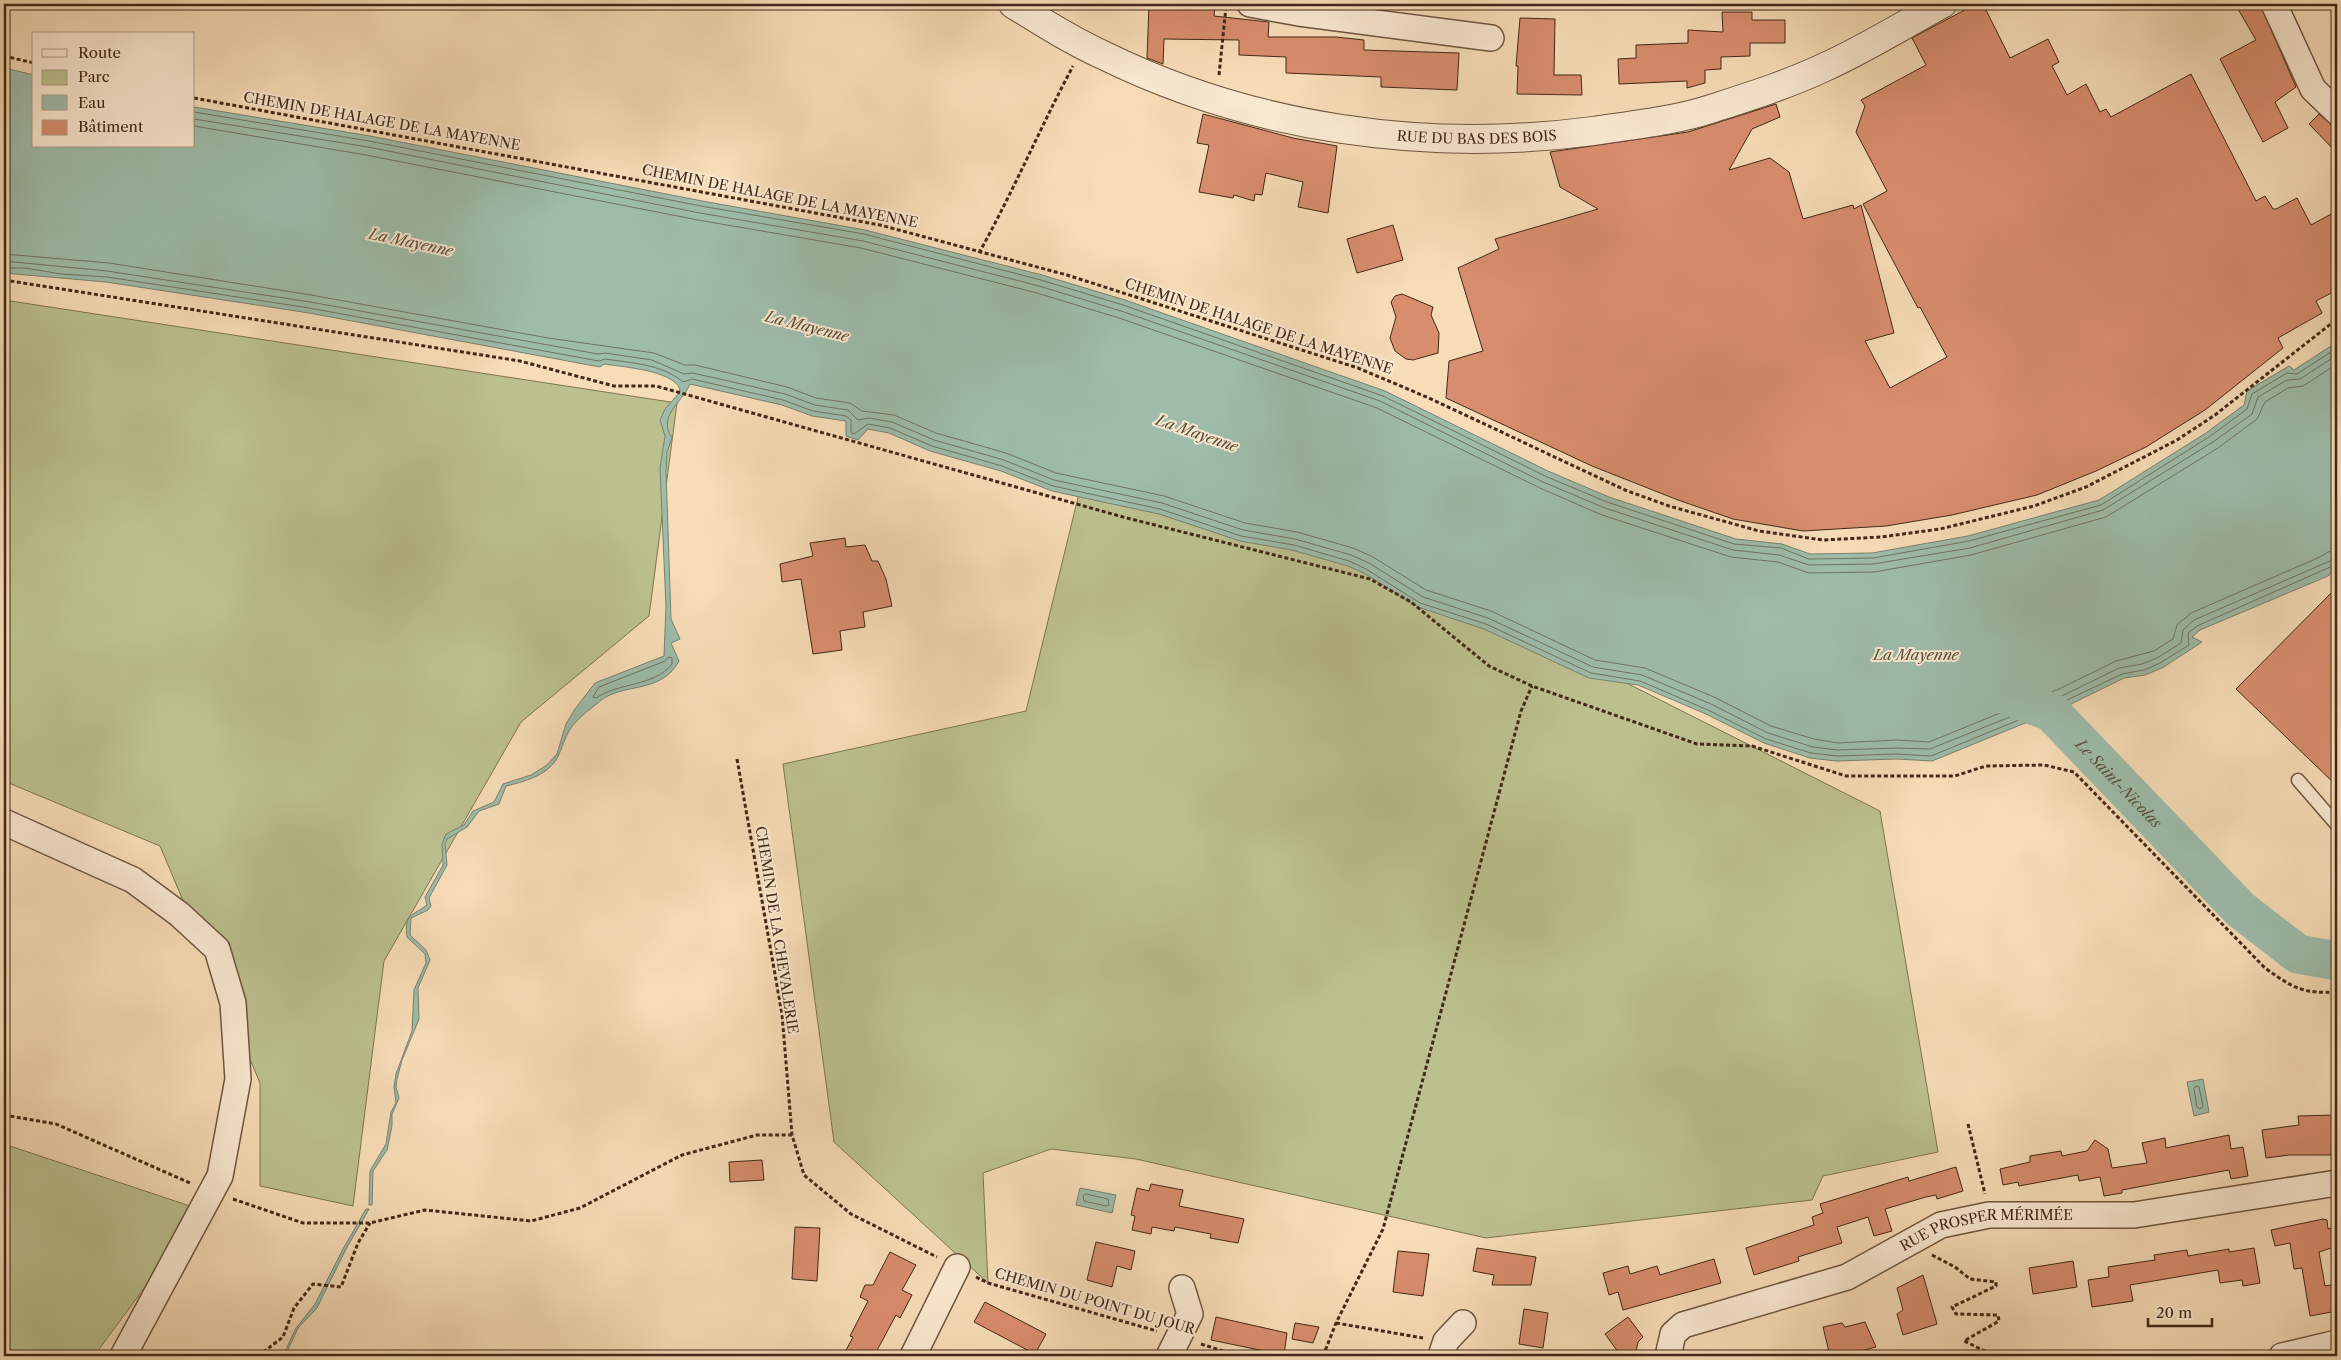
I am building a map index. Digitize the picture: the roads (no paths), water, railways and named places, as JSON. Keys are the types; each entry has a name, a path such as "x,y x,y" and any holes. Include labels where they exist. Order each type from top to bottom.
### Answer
{"street":[{"name":"RUE DU BAS DES BOIS","path":"1013,4 1084,46 1171,84 1216,99 1317,125 1457,140 1510,139 1580,132 1651,123 1711,109 1771,89 1825,67 1942,4"},
{"path":"1250,4 1368,13 1492,38"},
{"path":"2274,4 2313,89 2337,112"},
{"path":"4,822 133,880 179,914 218,949 233,1003 238,1079 220,1176 123,1356"},
{"name":"RUE PROSPER MÉRIMÉE","path":"1668,1356 1674,1334 1683,1325 1847,1277 1941,1226 1989,1215 2134,1215 2337,1183"},
{"path":"913,1356 957,1267"},
{"path":"1174,1347 1190,1314 1182,1288"},
{"path":"1443,1349 1463,1322"},
{"path":"2282,1356 2337,1343"}],"lane":[{"path":"2298,780 2337,825"}],"water":[{"name":"La Mayenne","path":"4,68 32,75 32,148 195,148 195,107 370,136 702,201 865,230 1042,275 1125,300 1385,391 1548,471 1609,497 1736,539 1782,544 1810,554 1872,553 1968,536 2099,500 2206,433 2244,405 2247,391 2289,366 2294,370 2337,342 2337,568 2328,576 2200,630 2192,637 2202,642 2162,668 2145,675 2124,678 2067,706 1932,761 1897,759 1836,761 1810,758 1764,743 1706,714 1638,685 1589,678 1484,629 1418,607 1364,573 1348,566 1292,550 1240,541 1159,514 1052,491 1001,471 930,451 889,433 868,429 858,440 846,436 846,421 812,416 782,405 690,384 672,410 667,423 672,438 667,452 666,472 671,619 680,639 671,643 679,661 671,672 662,679 652,684 618,692 599,702 580,717 571,728 552,766 534,778 506,786 499,804 479,811 467,827 447,839 445,844 447,865 429,898 431,906 428,910 411,918 410,935 426,950 430,960 418,988 419,1019 402,1060 396,1087 399,1098 392,1114 392,1126 387,1150 373,1171 372,1205 369,1205 370,1171 386,1144 391,1112 396,1103 394,1087 396,1074 412,1031 414,990 426,963 425,954 407,937 407,924 410,916 427,905 425,897 443,865 442,844 446,834 464,825 473,811 494,802 503,784 531,775 547,765 557,754 566,724 595,683 664,656 666,607 660,468 665,436 660,420 665,409 679,393 680,389 667,378 646,370 604,364 600,367 309,313 106,282 4,273"},
{"path":"2203,1079 2209,1112 2194,1116 2187,1082"},
{"path":"1080,1188 1116,1195 1112,1213 1076,1205"},
{"path":"366,1209 369,1209 346,1249 317,1308 298,1328 285,1356 283,1356 296,1328 315,1304"}],"waterway":[{"name":"Le Saint-Nicolas","path":"2001,693 2051,712 2241,910 2298,954 2337,961"}]}
